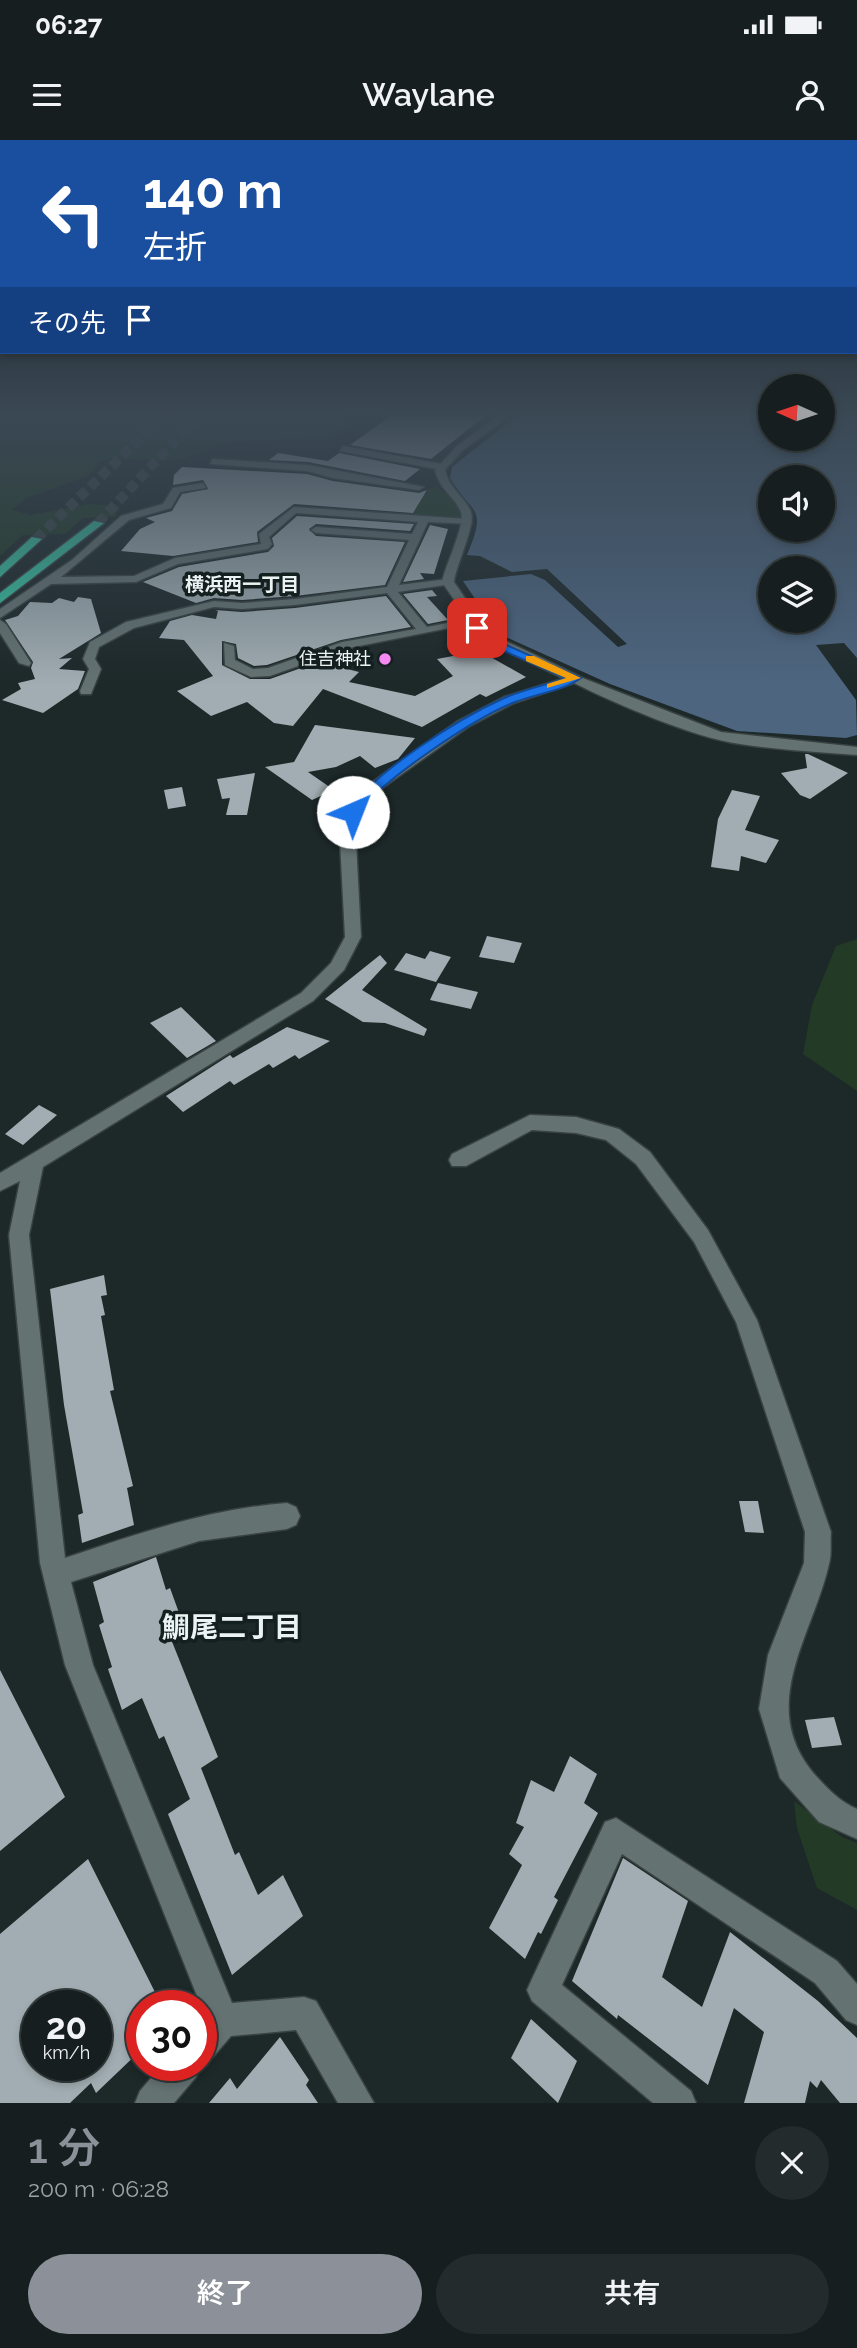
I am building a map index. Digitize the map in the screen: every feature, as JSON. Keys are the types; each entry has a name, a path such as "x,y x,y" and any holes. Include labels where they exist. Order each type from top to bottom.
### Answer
{"highway":[{"path":"0,599 98,523"},
{"path":"0,573 36,539"}],"street":[{"path":"0,614 76,562 125,517 167,506 169,503"},
{"path":"460,503 466,512 467,522 450,567 448,582 485,636 603,694 727,738 857,751"},
{"path":"48,581 110,577 136,579 175,561 264,547 267,544 263,536 267,530 294,510 404,512 424,519 467,522"},
{"path":"391,591 424,519"},
{"path":"316,530 416,537"},
{"path":"86,691 94,669 89,659 93,645 130,625 214,604 242,606 391,591 448,582"},
{"path":"391,591 424,631"},
{"path":"228,646 229,662 251,673 261,674 293,666 346,645 473,622"},
{"path":"0,624 25,663"},
{"path":"0,1183 307,997 338,966 354,937 348,841 353,812 366,793 463,724 509,700 575,678"},
{"path":"459,1160 530,1122 576,1125 612,1133 643,1158 701,1236 746,1320 818,1532 817,1563 782,1655 773,1709 790,1768 829,1812 857,1824"},
{"path":"33,1165 19,1235 56,1574 79,1665 223,2020"},
{"path":"56,1574 178,1534 246,1517 288,1516"},
{"path":"679,2103 543,1990 616,1833 826,1972 857,2009"},
{"path":"217,2027 223,2020 304,2012 357,2103"},
{"path":"152,2103 171,2081"}],"green space":[{"path":"0,503 21,503 12,510 30,515 89,504 120,506 115,517 83,518 65,534 23,535 0,556"},
{"path":"412,503 456,503 465,516 463,521 404,516"},
{"path":"857,939 857,1091 803,1054 812,1005 836,946"},
{"path":"794,1801 842,1837 857,1843 857,1910 817,1888 797,1828"}],"water":[{"path":"468,503 758,503 758,542 835,542 835,503 857,503 857,658 844,643 816,645 856,700 857,735 846,738 737,731 610,684 499,634 463,581 531,574 545,580 618,647 627,644 547,569 512,572 480,556 467,555 477,519"}],"building":[{"path":"177,503 419,503 413,513 294,504 257,532 258,542 173,556 121,551 140,529 155,522 146,518 172,511"},
{"path":"297,516 414,524 410,531 316,524 309,529 316,536 405,542 385,585 295,596 242,600 214,598 196,603 143,582 179,567 268,552 274,546 272,538"},
{"path":"430,525 448,529 434,574 420,573 424,579 403,582"},
{"path":"432,590 437,596 427,597 448,620 428,624 403,594"},
{"path":"386,596 411,627 341,640 267,665 254,666 238,658 236,644 222,641 222,665 250,679 270,679 352,650 320,662 359,672 349,682 415,696 453,676 437,659 480,651 526,677 486,697 480,694 422,727 323,689 293,726 274,723 247,702 211,716 177,691 213,676 184,640 159,638 170,621 192,615 216,619 218,611 215,610 242,612 295,608"},
{"path":"78,597 91,599 101,633 59,659 72,658 59,669 85,671 78,689 43,713 2,700 21,689 18,683 35,679 31,668 33,662 5,620 18,616 30,602 52,603 59,598 74,602"},
{"path":"315,725 415,738 398,759 375,768 360,756 336,767 308,772 334,790 312,800 265,767 294,762"},
{"path":"805,754 848,773 810,799 800,795 781,773 807,768"},
{"path":"255,773 247,815 226,815 230,798 222,799 217,779"},
{"path":"182,787 186,806 168,809 164,790"},
{"path":"732,790 760,796 745,830 779,840 766,863 741,856 739,871 711,867 718,819"},
{"path":"487,936 522,943 514,963 479,957"},
{"path":"430,951 451,957 436,982 394,970 406,953 425,959"},
{"path":"380,955 387,963 362,990 427,1029 424,1036 385,1023 363,1022 325,999"},
{"path":"438,983 478,992 471,1009 430,1000"},
{"path":"181,1007 216,1041 187,1058 150,1023"},
{"path":"287,1027 330,1041 299,1059 295,1055 273,1068 269,1064 234,1085 230,1081 183,1112 166,1096 230,1055 233,1058"},
{"path":"39,1105 57,1115 23,1145 5,1134"},
{"path":"104,1275 107,1295 101,1296 105,1315 101,1316 114,1390 110,1391 133,1486 127,1488 134,1525 82,1543 78,1515 83,1513 64,1405 50,1289"},
{"path":"739,1501 758,1501 764,1533 745,1532"},
{"path":"156,1557 166,1590 170,1588 182,1621 167,1629 218,1757 201,1768 235,1855 239,1852 258,1895 283,1875 303,1916 232,1975 168,1814 190,1799 164,1736 159,1739 142,1698 122,1710 108,1669 112,1667 99,1625 104,1622 93,1582"},
{"path":"0,1670 65,1797 0,1851"},
{"path":"834,1717 842,1745 812,1748 805,1720"},
{"path":"570,1756 597,1774 584,1803 598,1813 554,1897 558,1900 541,1934 538,1932 525,1959 489,1928 522,1865 509,1854 524,1827 516,1823 531,1780 554,1792"},
{"path":"623,1858 688,1901 662,1977 702,2007 730,1932 818,2001 857,2038 857,2103 840,2103 821,2080 817,2088 810,2081 805,2103 744,2103 764,2032 734,2008 708,2085 618,2015 617,2019 572,1981"},
{"path":"88,1859 154,1990 126,1990 126,2064 112,2078 112,1990 21,1990 21,2081 109,2081 96,2093 91,2083 70,2103 0,2103 0,1934"},
{"path":"531,2019 577,2061 558,2103 511,2058"},
{"path":"280,2037 309,2080 306,2085 318,2103 209,2103 230,2078 237,2089"}],"tunnel":[{"path":"36,539 74,503"},
{"path":"98,523 117,503"}],"slow traffic":[{"path":"530,659 575,678 551,686"}],"place":[{"name":"住吉神社","path":"385,659"}],"district":[{"name":"横浜西一丁目","path":"242,584"},
{"name":"鯛尾二丁目","path":"232,1627"}],"route":[{"path":"353,812 366,793 463,724 509,700 575,678 501,646 477,628"}]}
